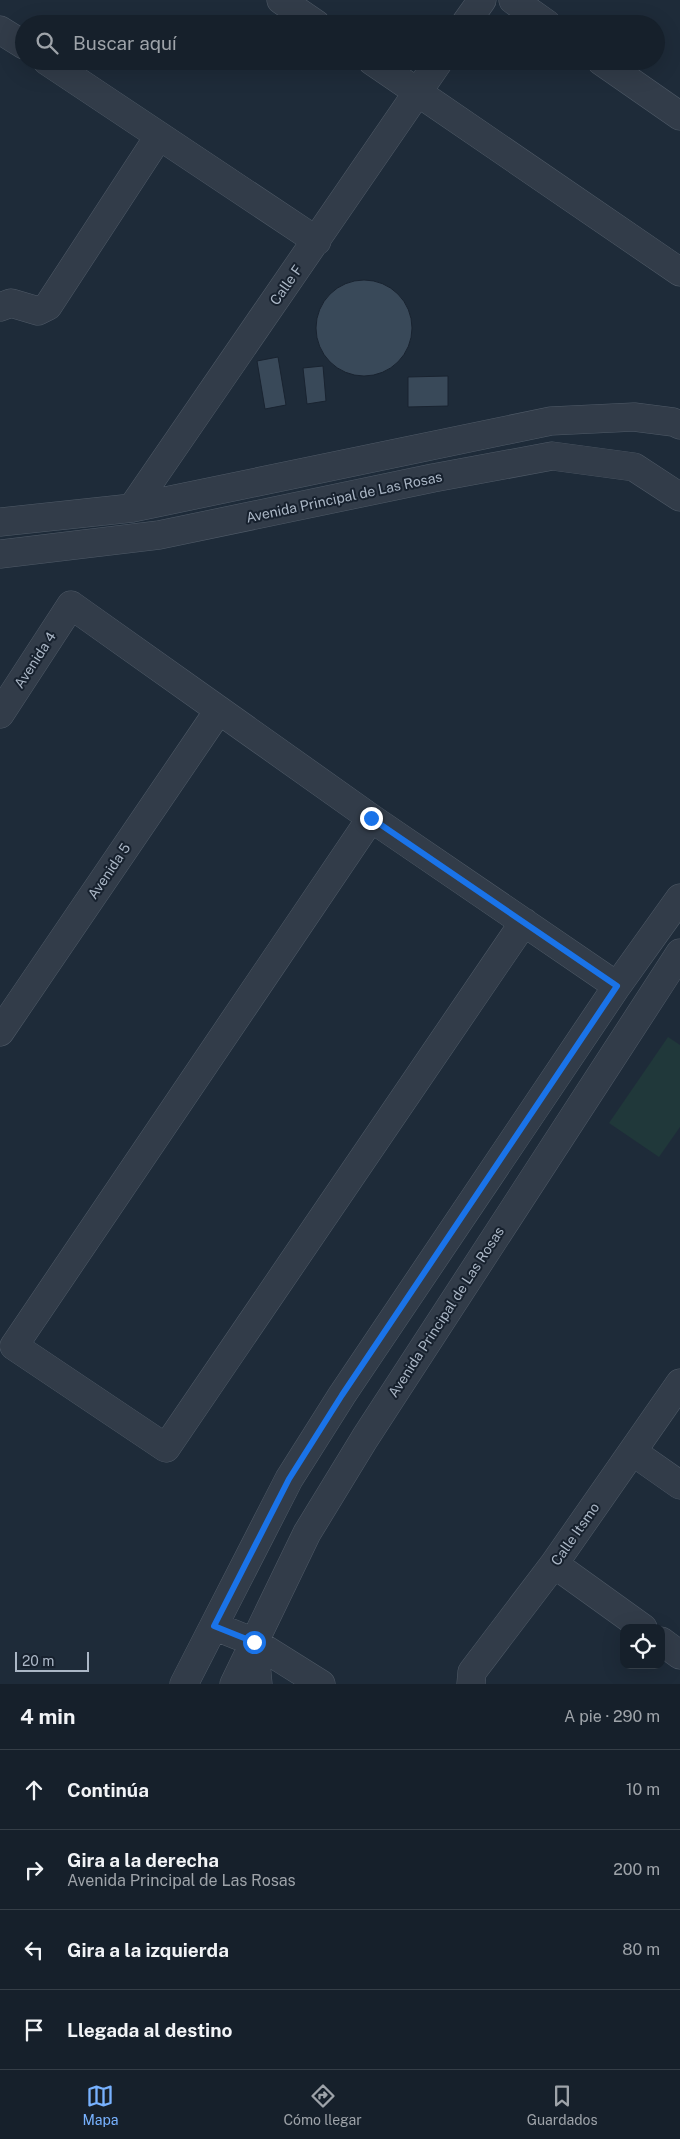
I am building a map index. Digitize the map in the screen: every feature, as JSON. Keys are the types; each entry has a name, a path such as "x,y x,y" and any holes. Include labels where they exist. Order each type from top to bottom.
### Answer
{"street":[{"path":"281,0 303,15"},
{"path":"471,15 482,0"},
{"path":"513,0 535,15"},
{"path":"0,30 15,40"},
{"path":"61,70 317,241"},
{"path":"385,70 680,272"},
{"name":"Calle F","path":"132,508 433,70"},
{"path":"615,70 680,116"},
{"path":"0,307 1,305 11,303 38,311 48,306 159,136"},
{"path":"0,522 132,508 551,421 634,417 673,422 680,426"},
{"name":"Avenida Principal de Las Rosas","path":"0,554 159,534 552,456 634,467 680,497"},
{"name":"Avenida 4","path":"0,714 71,605 219,710"},
{"path":"219,710 371,818 617,986"},
{"name":"Avenida 5","path":"0,1032 219,710"},
{"path":"371,818 14,1346 166,1448 524,922"},
{"path":"184,1684 289,1479 342,1395 617,986 680,898"},
{"name":"Avenida Principal de Las Rosas","path":"234,1684 307,1533 365,1438 680,953"},
{"name":"Calle Itsmo","path":"471,1684 472,1672 554,1564 680,1383"},
{"path":"633,1452 680,1485"},
{"path":"554,1564 637,1624"},
{"path":"214,1626 254,1642 322,1684"},
{"path":"254,1642 258,1684"},
{"path":"665,1644 680,1654"}],"green space":[{"path":"668,1037 680,1045 680,1127 659,1157 609,1123"}],"building":[{"path":"364,280 382,284 398,294 408,310 412,328 408,346 398,362 382,372 364,376 346,372 330,362 320,346 316,328 320,310 330,294 346,284"},
{"path":"278,357 286,405 265,409 257,361"},
{"path":"323,366 326,401 307,404 303,368"},
{"path":"448,376 448,406 408,407 408,377"}],"route":[{"path":"254,1642 214,1626 289,1479 342,1395 617,986 371,818"}]}
